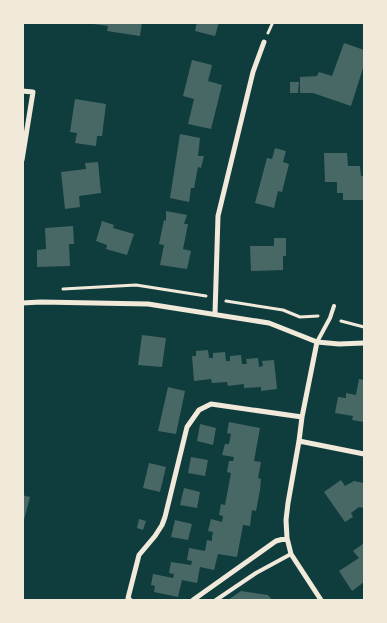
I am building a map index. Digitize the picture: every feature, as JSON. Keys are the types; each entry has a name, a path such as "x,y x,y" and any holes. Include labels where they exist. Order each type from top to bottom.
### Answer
{"street":[{"path":"215,314 218,216 253,72 264,42"},
{"path":"22,91 33,92 22,160"},
{"path":"22,303 148,304 270,323 317,342 339,344 364,343"},
{"path":"317,342 302,417 286,520 287,538 291,554 321,600"},
{"path":"130,600 128,598 139,555 162,525 187,427 199,410 211,404 302,417"},
{"path":"299,441 364,454"},
{"path":"193,600 276,542 287,538"}],"lane":[{"path":"317,342 330,318 334,306"},
{"path":"216,600 256,573 291,554"}],"building":[{"path":"93,22 142,22 140,36 107,31 108,26 93,24"},
{"path":"197,22 219,22 215,36 195,31"},
{"path":"344,43 364,50 364,65 351,106 313,93 300,93 300,77 317,76 319,72 332,76"},
{"path":"192,60 212,65 208,81 222,85 211,129 188,124 194,99 183,96"},
{"path":"290,82 299,82 298,93 290,93"},
{"path":"75,99 106,104 102,136 97,136 96,146 75,143 77,133 70,132"},
{"path":"180,134 200,138 198,156 204,156 201,168 198,167 194,188 191,188 189,202 170,198"},
{"path":"275,148 286,151 283,162 289,164 282,192 278,191 274,208 255,203 267,158 272,159"},
{"path":"324,153 347,153 348,166 360,166 361,176 364,176 364,200 343,200 343,193 337,193 337,182 325,182"},
{"path":"98,162 101,193 79,196 80,207 65,209 61,172 86,169 85,163"},
{"path":"166,211 187,215 184,224 188,224 183,249 191,251 187,269 160,265 164,245 159,244 164,220 166,221"},
{"path":"102,221 114,225 113,228 134,234 127,255 106,249 107,245 96,241"},
{"path":"73,226 74,244 69,244 70,266 37,267 37,250 46,249 45,228"},
{"path":"274,238 286,238 286,256 283,256 283,270 251,271 250,246 274,246"},
{"path":"142,335 166,338 162,367 138,365"},
{"path":"208,350 209,358 213,358 213,353 225,352 226,361 230,361 230,356 241,355 242,364 247,364 246,359 258,358 259,367 263,366 262,361 274,360 277,389 261,391 261,387 244,388 244,384 228,386 227,382 212,383 211,379 194,381 192,356 196,356 196,351"},
{"path":"359,379 364,380 364,422 352,420 353,416 335,413 338,397 346,398 346,393 356,395"},
{"path":"168,387 185,391 176,434 158,431"},
{"path":"229,422 260,428 254,461 261,462 258,478 261,479 260,490 256,511 252,510 250,526 243,525 237,557 218,554 214,570 200,567 197,583 182,580 178,597 154,592 155,586 151,585 153,574 173,578 174,574 169,573 171,562 191,565 192,561 187,560 189,548 205,551 207,540 212,541 213,532 208,531 211,519 222,522 223,516 219,515 221,504 225,505 231,473 227,472 229,461 233,461 234,457 222,455 225,444 229,444 231,434 227,433"},
{"path":"200,424 216,428 213,445 197,441"},
{"path":"191,457 208,460 205,476 188,473"},
{"path":"149,463 166,467 160,492 143,488"},
{"path":"341,480 345,486 354,481 364,483 364,508 359,507 351,513 353,517 345,522 324,492"},
{"path":"184,488 200,492 197,508 180,505"},
{"path":"22,495 30,497 23,524 22,524"},
{"path":"139,519 146,521 143,530 137,528"},
{"path":"175,520 192,524 188,540 171,537"},
{"path":"364,543 364,582 352,591 339,571 359,558 353,551"},
{"path":"241,591 268,595 272,600 228,600"}]}
